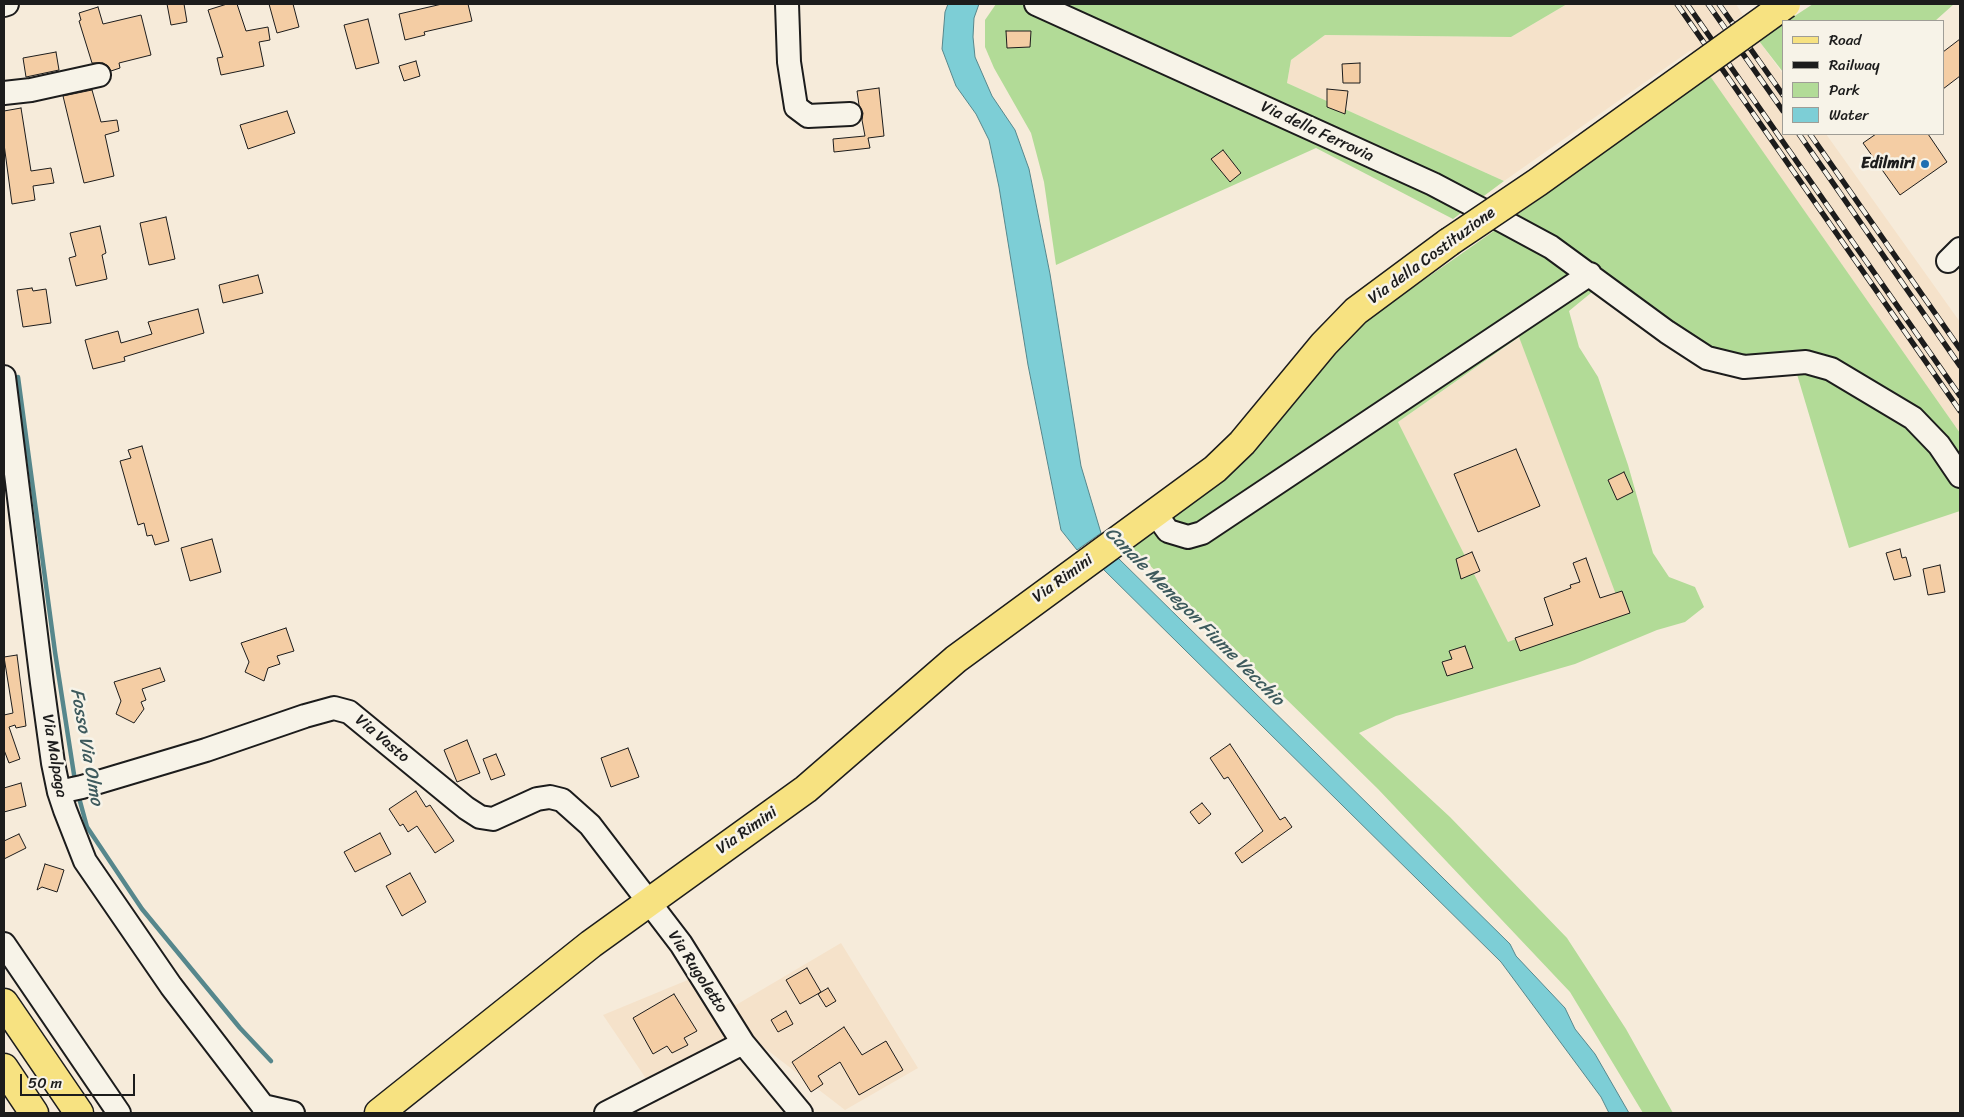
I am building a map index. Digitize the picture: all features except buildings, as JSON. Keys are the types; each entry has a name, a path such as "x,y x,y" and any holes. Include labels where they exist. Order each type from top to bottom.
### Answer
{"main road":[{"name":"Via della Costituzione","path":"1116,541 1215,468 1242,443 1324,344 1356,311 1449,242 1538,182 1786,4"},
{"name":"Via Rimini","path":"379,1113 591,944 806,789 956,659 1116,541"},
{"path":"4,1003 79,1113"},
{"path":"4,1068 34,1113"}],"street":[{"path":"787,4 789,62 796,107 808,116 850,114"},
{"name":"Via della Ferrovia","path":"1036,4 1433,184 1551,247 1667,332 1708,358 1744,367 1806,362 1831,369 1913,418 1939,445 1960,476"},
{"path":"4,93 31,90 99,75"},
{"path":"1155,513 1168,531 1188,537 1202,533 1590,274"},
{"name":"Via Malpaga","path":"4,377 42,683 70,789 85,861 171,986 267,1111"},
{"name":"Via Vasto","path":"70,789 206,750 334,708 349,712 466,808 480,817 493,819 537,799 550,797 562,800 590,825 648,902"},
{"name":"Via Rugoletto","path":"648,902 681,944 743,1043 801,1113"},
{"path":"4,944 119,1113"},
{"path":"606,1113 743,1043"},
{"path":"267,1111 293,1113"}],"shaded area":[{"path":"1567,4 1736,4 1743,15 1722,29 1739,53 1759,41 1782,73 1782,135 1827,135 1960,322 1960,433 1691,50 1504,181 1287,83 1291,60 1325,35 1511,37"},
{"path":"1520,337 1619,600 1508,642 1398,422"},
{"path":"841,943 918,1068 845,1110 753,1039 647,1080 603,1015 695,977 736,1005"}],"green space":[{"path":"996,4 1567,4 1511,37 1325,35 1291,60 1287,83 1504,181 1453,219 1316,148 1056,265 1044,182 1031,133 994,68 985,47 985,20"},
{"path":"1813,4 1954,4 1936,20 1789,20"},
{"path":"1782,25 1782,71 1759,41"},
{"path":"1710,76 1960,433 1960,511 1849,548 1793,361 1726,359 1597,288 1569,311 1579,347 1598,377 1628,465 1653,553 1669,577 1695,587 1704,607 1685,622 1657,630 1575,664 1396,716 1359,733 1450,817 1567,938 1626,1029 1673,1113 1643,1113 1570,992 1378,789 1129,545 1288,404 1361,324 1541,198","holes":["1519,337 1618,600 1508,642 1398,422"]}],"water":[{"path":"948,4 979,4 974,18 975,57 992,96 1015,130 1029,169 1050,274 1081,466 1101,533 1077,550 1061,530 1028,365 999,187 989,140 976,114 956,86 942,49 945,12"},
{"path":"1117,557 1510,944 1516,956 1565,1008 1575,1029 1595,1054 1629,1113 1609,1113 1601,1097 1501,962 1102,568"}],"waterway":[{"name":"Fosso Via Olmo","path":"18,377 55,652 75,781"},
{"name":"Fosso Via Olmo","path":"78,794 87,827 142,909 240,1028 271,1061"}],"railway":[{"path":"1677,4 1960,411"},
{"path":"1687,4 1960,396"},
{"path":"1708,4 1782,110"},
{"path":"1719,4 1782,94"},
{"path":"1800,135 1960,366"},
{"path":"1811,135 1960,349"}],"place":[{"name":"Edilmiri","path":"1925,164"}],"water label":[{"name":"Canale Menegon Fiume Vecchio","path":"1194,617"}]}
